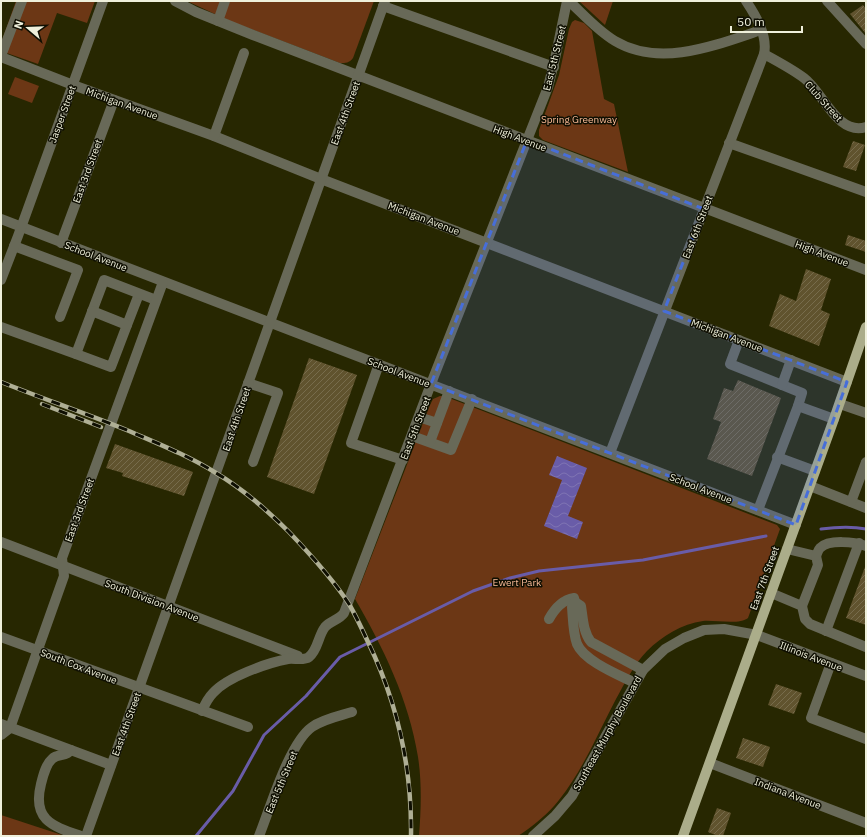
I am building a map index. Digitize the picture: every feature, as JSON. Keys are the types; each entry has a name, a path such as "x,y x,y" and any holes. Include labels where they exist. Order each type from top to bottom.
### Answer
{"main road":[{"name":"East 7th Street","path":"685,836 840,404 866,327"}],"street":[{"path":"1,56 22,1"},
{"name":"Jasper Street","path":"1,280 103,1"},
{"name":"High Avenue","path":"175,1 196,12 358,76 866,270"},
{"path":"218,21 225,1"},
{"path":"568,1 616,42 648,53 670,53 697,50 724,43 761,30"},
{"name":"East 5th Street","path":"303,658 307,658 311,655 324,628 342,616 347,609 431,384 548,87 554,67 568,1"},
{"name":"East 6th Street","path":"610,453 764,54 765,44 761,30 746,1"},
{"path":"826,1 866,44"},
{"path":"384,3 554,67"},
{"name":"East 4th Street","path":"86,836 384,3"},
{"path":"214,136 244,53"},
{"name":"Club Street","path":"764,54 804,78 843,123 854,128 860,129 866,127"},
{"name":"Michigan Avenue","path":"1,56 73,85 214,136 321,179 847,382"},
{"name":"East 3rd Street","path":"61,243 114,100"},
{"path":"729,143 866,192"},
{"name":"School Avenue","path":"1,219 796,524"},
{"path":"14,246 78,270 60,317"},
{"path":"76,354 104,280 156,300"},
{"name":"East 3rd Street","path":"6,726 38,650 64,576 62,558 163,282"},
{"path":"1,327 110,367 139,294"},
{"path":"92,311 127,325"},
{"path":"739,340 730,364 802,393 758,510"},
{"path":"782,385 791,360"},
{"path":"379,364 351,443 402,460"},
{"path":"248,383 278,393 254,462"},
{"path":"430,442 449,391"},
{"path":"412,436 451,450 472,399"},
{"path":"840,404 866,413"},
{"path":"798,406 834,419"},
{"path":"419,417 437,423"},
{"path":"777,457 815,471"},
{"path":"851,502 863,480 866,462"},
{"path":"810,486 866,508"},
{"name":"South Division Avenue","path":"1,542 303,658"},
{"path":"826,631 863,545 832,542 820,548 816,556 818,565 802,606 805,619 810,624 826,631 866,647"},
{"path":"788,549 816,556"},
{"path":"771,593 802,606"},
{"path":"549,619 553,611 563,601 574,598 575,602 581,606 578,645 592,660 635,683"},
{"path":"579,627 595,646 643,670"},
{"name":"Southeast Murphy Boulevard","path":"533,836 572,796 643,670 665,649 684,638 704,630 724,629 757,635"},
{"name":"Illinois Avenue","path":"757,635 866,676"},
{"name":"South Cox Avenue","path":"1,637 248,727"},
{"path":"202,711 213,692 226,682 238,676 285,660 303,658"},
{"path":"831,663 811,718 866,739"},
{"name":"East 5th Street","path":"259,836 288,761 302,737 314,726 352,712"},
{"path":"1,735 6,726 111,765"},
{"path":"71,750 66,755 54,757 48,764 41,782 38,806 40,813 48,822 81,836"},
{"name":"Indiana Avenue","path":"710,763 866,823"}],"highlighted area":[{"path":"527,140 704,209 664,311 847,382 796,525 431,384"}],"green space":[{"path":"16,1 95,1 87,23 57,13 38,64 1,51 1,43"},
{"path":"187,1 374,1 353,58 350,61 340,63 232,22"},
{"path":"579,1 613,1 605,25"},
{"name":"Spring Greenway","path":"575,20 584,23 592,31 604,99 614,104 628,172 543,140 539,136 539,130 559,75 569,29 572,22"},
{"path":"15,77 39,86 32,103 8,94"},
{"name":"Ewert Park","path":"444,396 777,525 780,529 748,618 739,621 727,622 703,621 688,625 659,640 647,651 626,680 590,751 568,788 545,815 518,836 419,836 421,796 418,757 414,736 394,675 355,599 430,405 433,399"},
{"path":"1,815 65,836 1,836"}],"water":[{"path":"557,456 587,468 568,516 583,522 577,539 544,526 562,480 549,475"}],"building":[{"path":"863,5 866,9 866,34 850,14"},
{"path":"853,141 865,145 856,171 843,167"},
{"path":"848,235 866,241 866,252 845,245"},
{"path":"806,269 831,279 821,310 830,314 819,346 769,326 780,294 796,301"},
{"path":"309,358 357,375 314,494 267,477"},
{"path":"738,380 781,398 752,476 707,459 721,422 713,419 724,388 733,391"},
{"path":"115,444 193,472 184,496 122,476 123,473 106,468"},
{"path":"865,567 866,568 866,625 846,618"},
{"path":"776,684 802,693 794,714 768,705"},
{"path":"743,738 770,747 763,767 736,758"},
{"path":"717,808 731,813 723,836 718,836 708,832"}],"waterway":[{"path":"821,529 844,527 866,529"},
{"path":"196,836 233,791 264,735 306,696 340,657 473,591 510,578 539,571 643,560 766,536"}],"railway":[{"path":"1,382 129,431 174,450 206,467 226,479 254,500 289,532 313,558 349,604 379,665 388,689 395,712 406,761 411,810 411,836"},
{"path":"42,404 101,427"}]}
